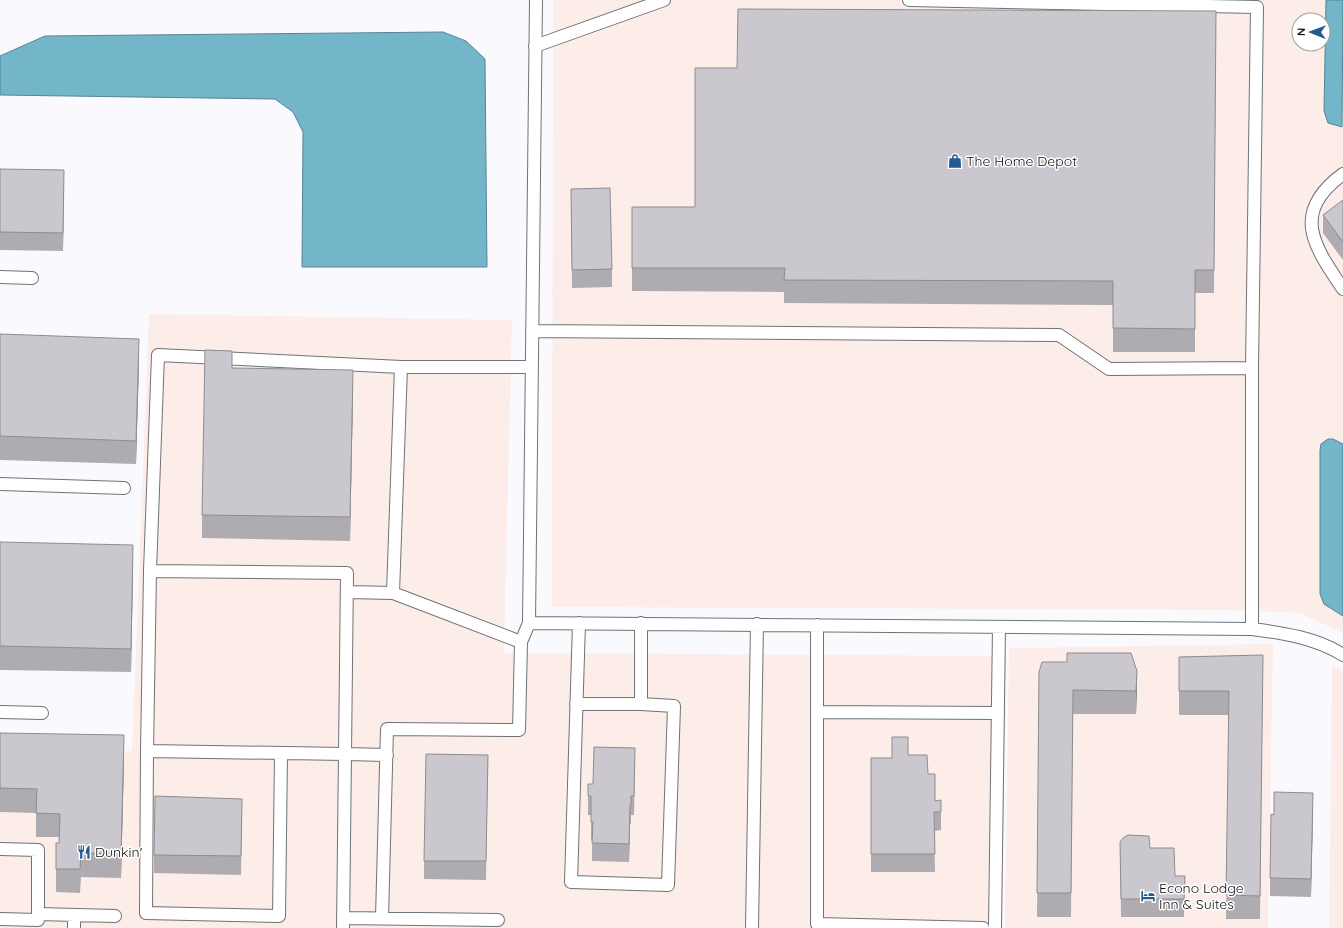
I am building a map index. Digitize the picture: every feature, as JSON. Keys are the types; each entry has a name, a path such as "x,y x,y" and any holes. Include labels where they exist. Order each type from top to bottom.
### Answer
{"lane":[{"path":"382,918 387,729 519,730 521,642 529,623 536,0"},
{"path":"535,46 664,0"},
{"path":"909,0 1257,7 1252,368 1252,629"},
{"path":"1343,174 1318,198 1312,215 1312,229 1313,239 1321,256 1343,289"},
{"path":"0,277 32,278"},
{"path":"532,331 1059,335 1109,369 1252,368"},
{"path":"281,753 278,916 146,913 150,571 158,355 401,367 532,367"},
{"path":"393,592 401,367"},
{"path":"0,484 124,488"},
{"path":"150,571 347,573 343,923 382,918 498,920"},
{"path":"347,592 393,592 521,642"},
{"path":"529,623 1252,629 1276,632 1318,643 1343,655"},
{"path":"576,704 641,704 674,706 668,884 572,882 576,704 579,623"},
{"path":"641,624 641,704"},
{"path":"752,928 757,624"},
{"path":"817,625 817,924 983,928"},
{"path":"994,928 999,627"},
{"path":"0,712 42,713"},
{"path":"817,712 998,714"},
{"path":"147,751 387,755"},
{"path":"0,849 38,850 38,920 0,919"},
{"path":"38,914 115,916"},
{"path":"74,915 74,928"}],"shaded area":[{"path":"553,0 1343,0 1343,633 1300,613 1230,610 552,607"},
{"path":"149,314 512,320 504,653 1006,656 1002,928 0,928 0,748 132,751"},
{"path":"1273,644 1268,928 1005,928 1009,648"},
{"path":"1332,665 1343,671 1343,928 1329,928"}],"water":[{"path":"1326,0 1343,0 1342,127 1328,123 1324,111 1325,52 1331,52 1331,12 1326,12"},
{"path":"443,32 466,41 485,59 487,267 302,267 303,132 293,112 275,99 0,95 0,56 45,36"},
{"path":"1328,439 1333,439 1343,444 1343,616 1324,604 1320,594 1320,450 1321,444"}],"building":[{"name":"The Home Depot","path":"738,9 1216,11 1214,270 1195,270 1195,329 1113,328 1113,281 784,280 785,268 632,268 632,207 695,207 695,68 737,68"},
{"path":"0,169 64,170 63,233 0,232"},
{"path":"610,188 612,269 572,270 571,189"},
{"path":"1343,200 1343,242 1323,215"},
{"path":"0,334 139,339 136,441 0,436"},
{"path":"205,350 232,351 232,368 353,370 350,517 202,515"},
{"path":"0,542 133,545 131,649 0,646"},
{"path":"1067,653 1131,653 1137,671 1136,691 1073,690 1071,893 1037,893 1039,672 1042,662 1067,662"},
{"path":"1263,655 1260,896 1226,895 1229,691 1179,691 1179,657"},
{"path":"0,733 124,735 121,854 81,853 80,869 56,869 56,843 59,843 60,814 36,813 37,789 0,788"},
{"path":"892,737 908,737 908,755 927,755 928,774 935,774 935,801 941,800 941,812 934,812 935,854 871,854 871,758 892,758"},
{"path":"594,747 635,748 634,796 631,796 630,805 629,844 592,843 593,822 591,822 591,796 588,796 588,784 593,784"},
{"path":"426,754 488,755 486,861 424,861"},
{"path":"1274,792 1313,793 1311,879 1270,878 1271,814 1274,815"},
{"path":"155,796 242,799 241,856 154,855"},
{"path":"1128,835 1149,836 1150,848 1174,848 1175,876 1185,876 1184,899 1121,899 1120,842"}],"place":[{"name":"The Home Depot","path":"955,161"},
{"name":"Dunkin'","path":"84,852"},
{"name":"Econo Lodge Inn & Suites","path":"1148,896"}]}
